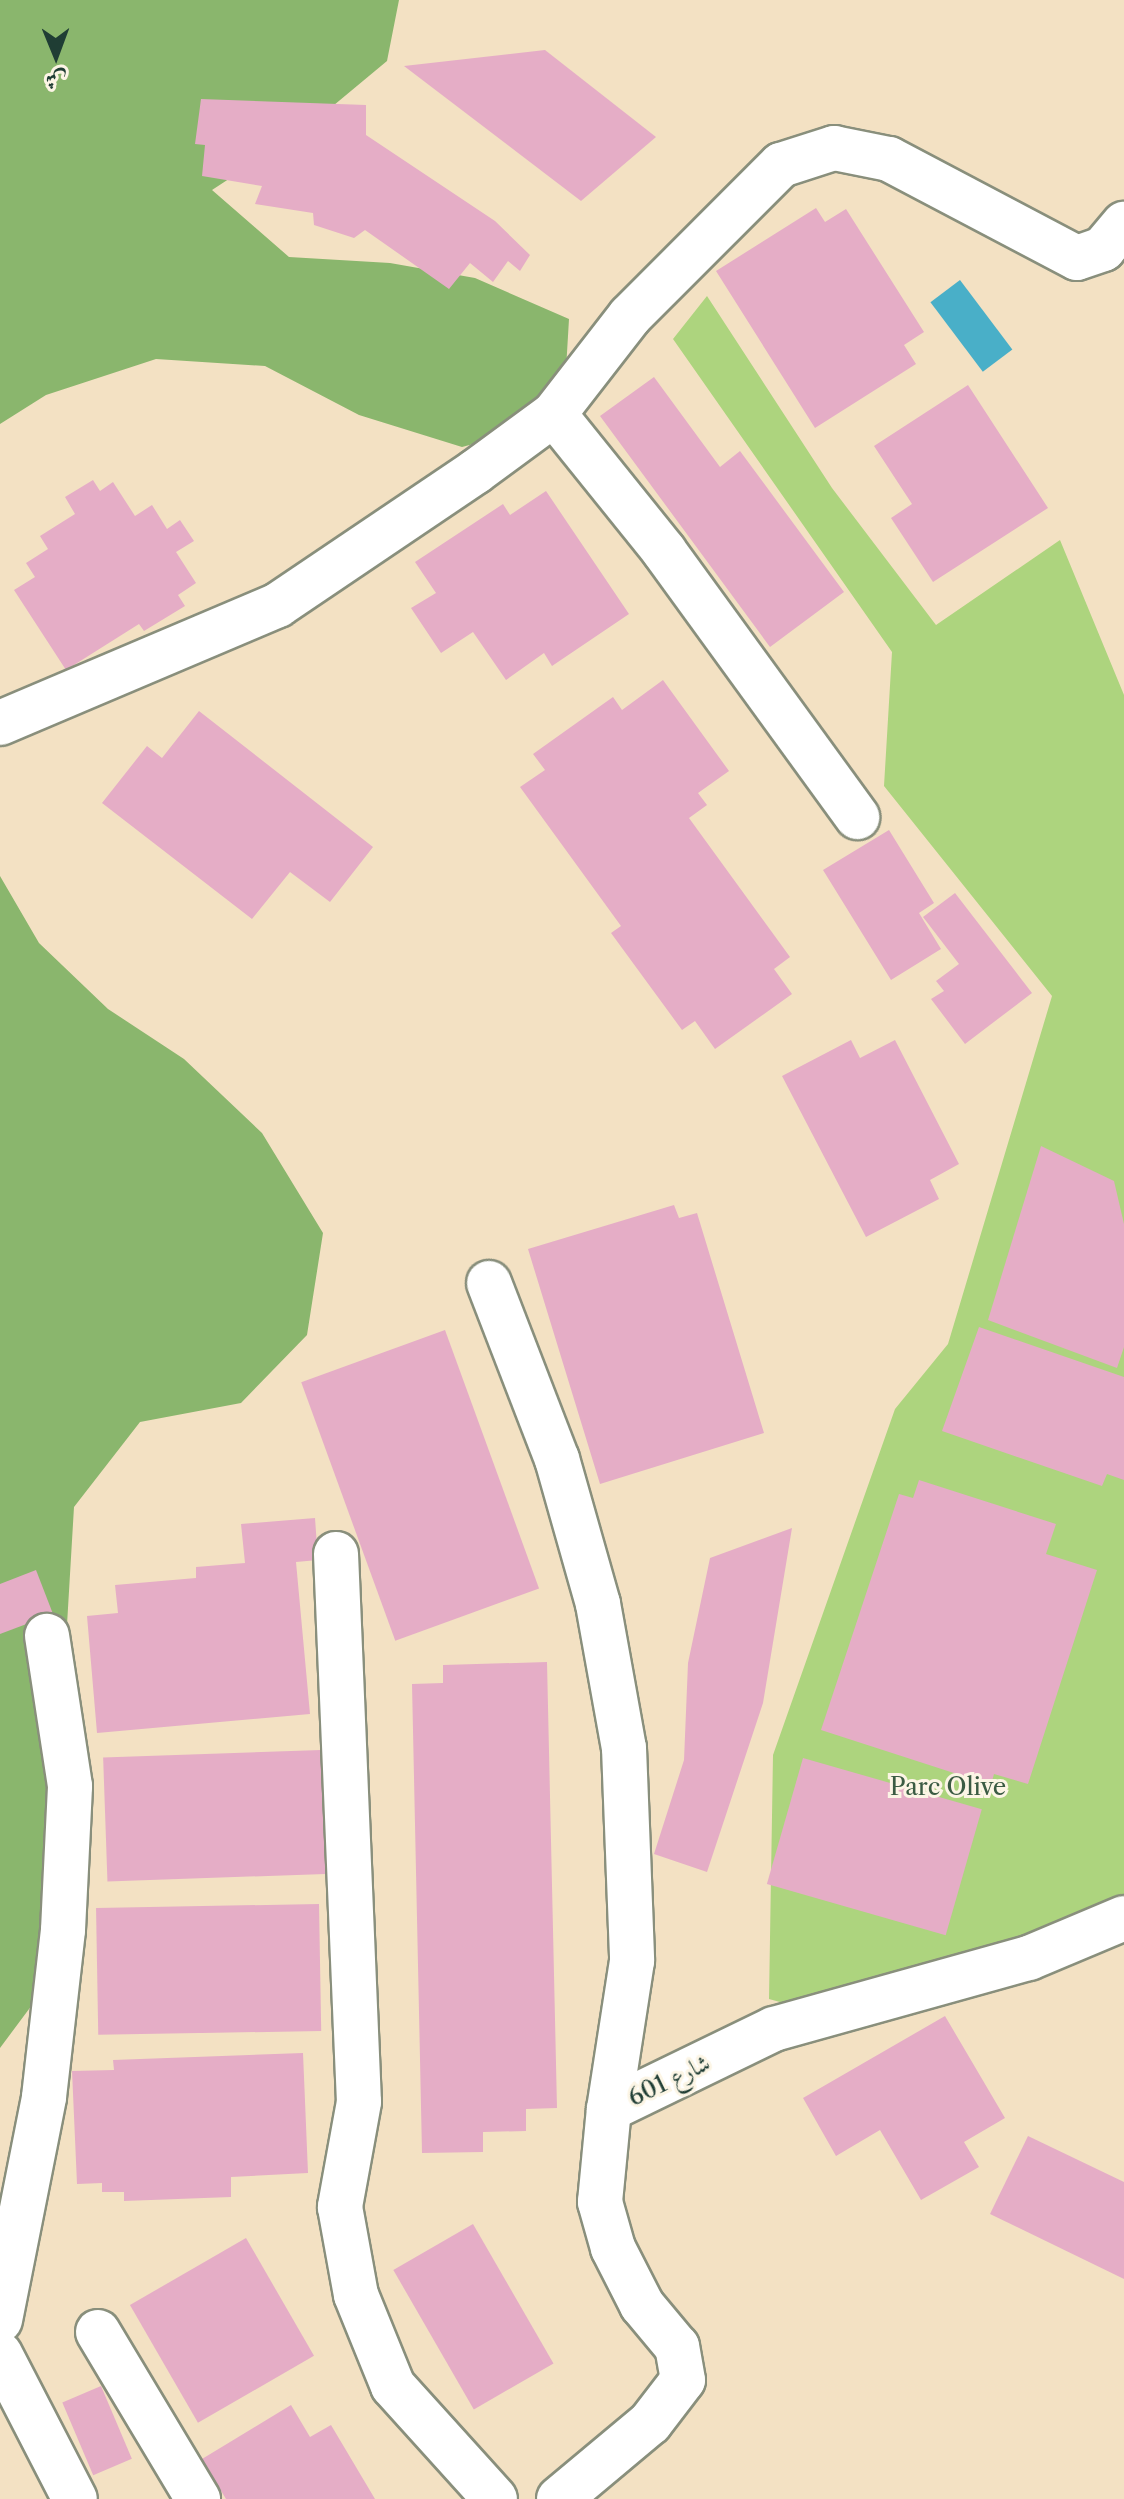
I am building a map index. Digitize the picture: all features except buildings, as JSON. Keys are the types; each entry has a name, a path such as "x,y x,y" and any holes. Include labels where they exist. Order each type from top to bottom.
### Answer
{"street":[{"path":"0,723 278,605 554,414 630,316 781,165 834,148 889,159 1077,258 1103,249 1124,224"},
{"path":"554,414 664,551 857,817"},
{"path":"489,1283 557,1459 598,1604 624,1748 632,1961 609,2109"},
{"path":"336,1554 359,2102 340,2207 356,2295 393,2386 495,2499"},
{"path":"0,2320 44,2097 63,1930 70,1786 47,1636"},
{"name":"شارع 601","path":"559,2499 650,2423 683,2380 677,2347 642,2305 613,2248 600,2202 609,2109 774,2029 1029,1958 1124,1918"},
{"path":"98,2332 198,2499"},
{"path":"0,2354 75,2499"}],"green space":[{"path":"0,0 399,0 387,61 304,130 212,190 289,257 390,263 475,278 569,319 563,420 462,447 359,415 265,366 156,359 46,395 0,424"},
{"name":"Parc Olive","path":"707,296 832,488 936,625 1060,540 1124,695 1124,1911 838,2018 769,1999 773,1755 895,1409 948,1344 1052,996 884,786 892,652 673,339"},
{"path":"0,876 39,943 108,1009 184,1059 262,1133 323,1233 307,1335 241,1403 140,1422 74,1507 67,1625 78,1743 64,1962 0,2048"}],"water":[{"path":"960,280 1012,349 983,372 930,302"}]}
